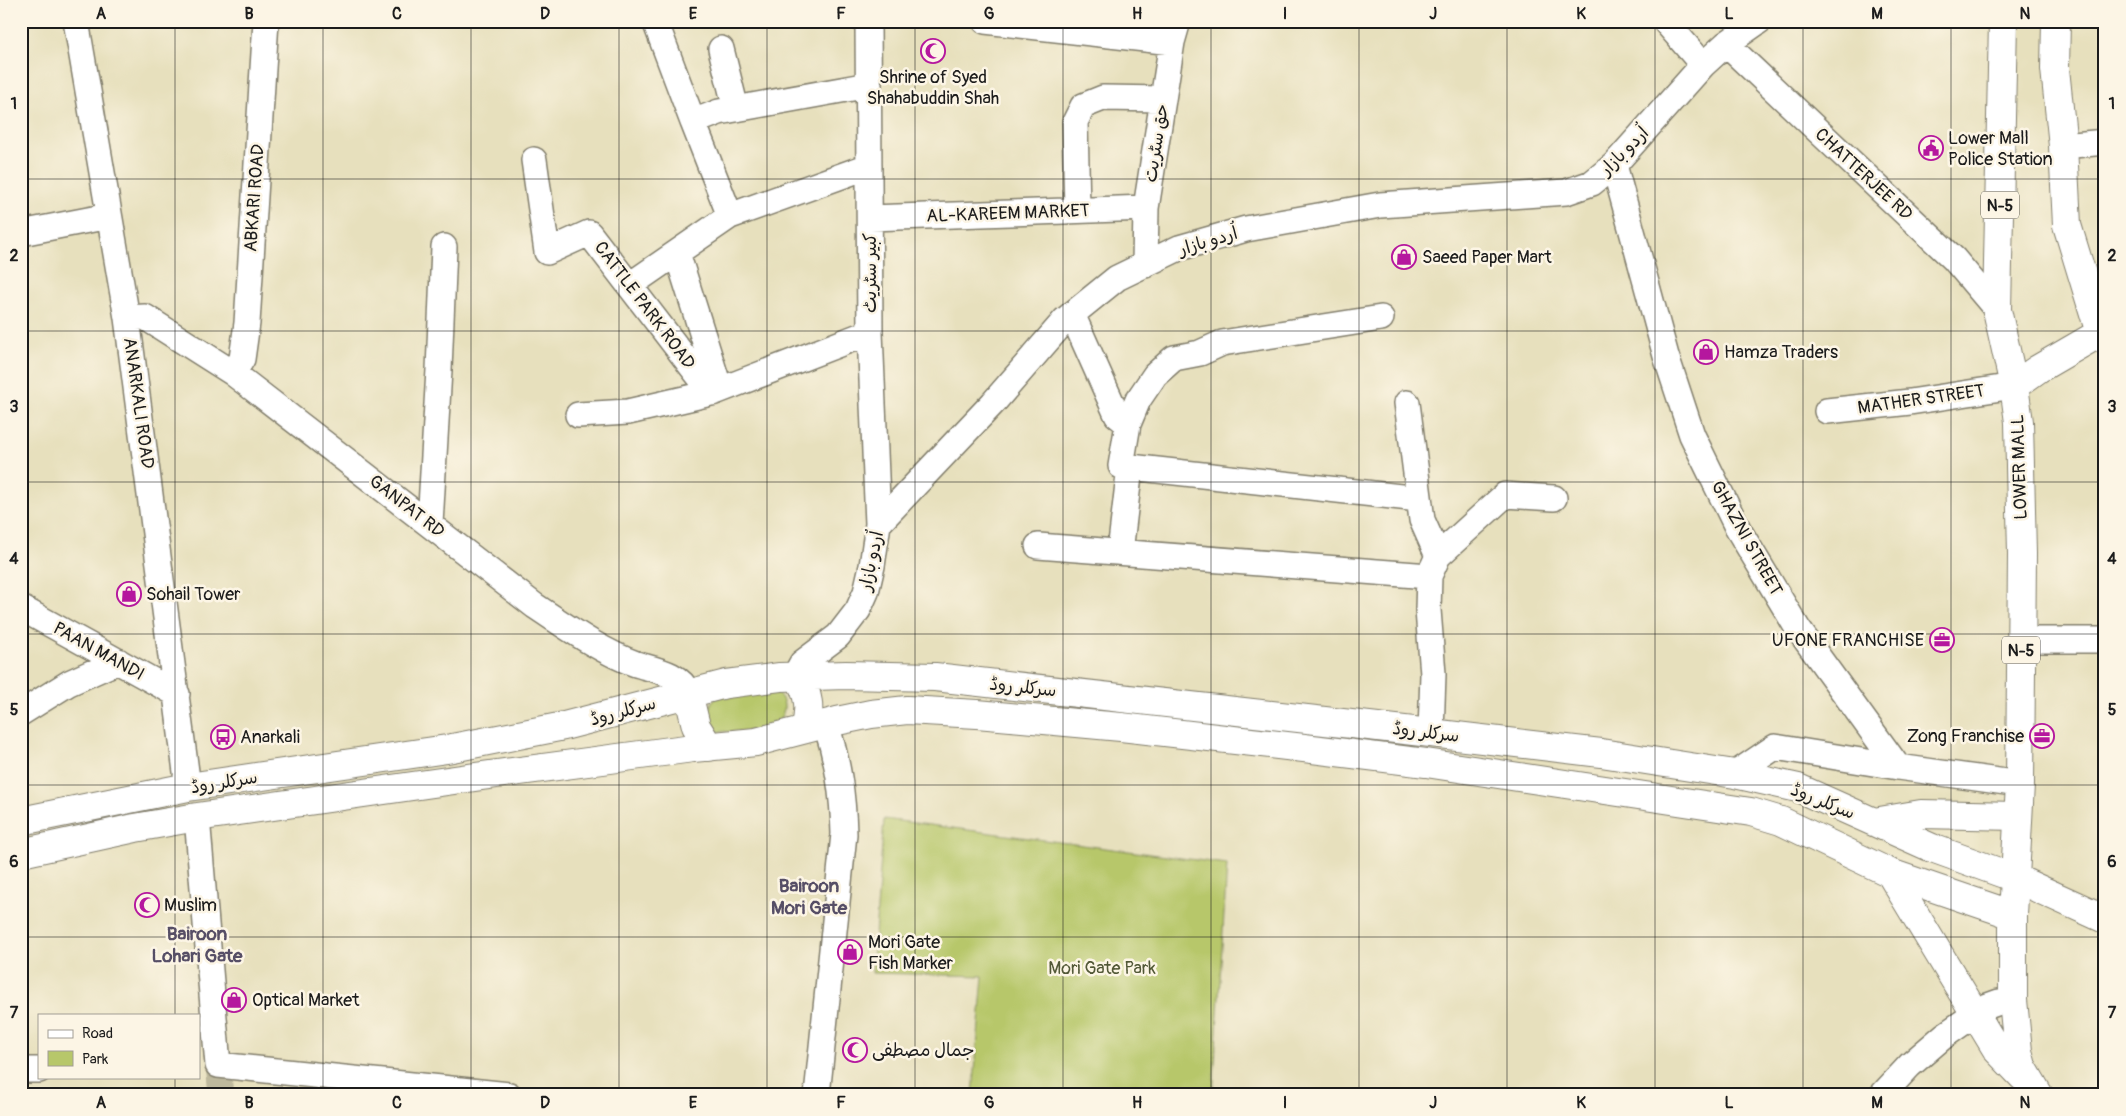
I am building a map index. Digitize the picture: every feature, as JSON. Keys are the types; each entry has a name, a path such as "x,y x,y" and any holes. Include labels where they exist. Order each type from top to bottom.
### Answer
{"main road":[{"name":"LOWER MALL","path":"2003,21 1997,310 2014,386 2019,422 2020,456 2022,640 2020,784 2013,915"},
{"path":"2014,386 2038,369 2103,337 2068,225 2063,146 2055,69 2056,21"},
{"name":"سرکلر روڈ","path":"21,821 188,787 447,749 581,722 720,685 754,680 846,674 935,677 1431,732 1601,753 1735,774 1798,788 1932,848 2015,878 2101,916"},
{"path":"798,677 808,698 809,709 816,726"},
{"path":"688,693 696,726 709,747"},
{"name":"سرکلر روڈ","path":"21,853 135,828 197,817 482,776 762,741 816,726 886,712 907,710 940,711 1121,728 1426,763 1751,812 1781,821 1890,873 2013,915"},
{"path":"1874,822 1921,814 2018,816"},
{"path":"1890,873 1997,1050 2036,1091"},
{"name":"N-5","path":"2013,915 2013,1000 2018,1052 2022,1066 2036,1091"}],"street":[{"name":"ANARKALI ROAD","path":"76,21 127,318 188,787"},
{"name":"ABKARI ROAD","path":"233,373 242,359 247,323 266,21"},
{"path":"655,21 730,216"},
{"name":"کبیر سٹریٹ","path":"868,21 870,332 878,524"},
{"path":"985,21 1175,32"},
{"path":"1665,21 1703,65"},
{"name":"اُردو بازار","path":"798,677 798,667 838,636 858,610 866,592 878,524 993,404 1065,320 1117,278 1180,248 1246,229 1380,205 1566,192 1592,182 1614,165 1703,65 1726,44 1759,21"},
{"name":"حق سٹریت","path":"1144,265 1146,208 1175,32"},
{"name":"CHATTERJEE RD","path":"1726,44 1954,259 1997,310"},
{"path":"721,49 736,109"},
{"path":"693,122 719,112 868,85"},
{"path":"1077,210 1075,122 1083,106 1103,98 1163,99"},
{"path":"2063,146 2105,142"},
{"name":"CATTLE PARK ROAD","path":"534,160 547,252 590,233 716,391"},
{"name":"GHAZNI STREET","path":"1614,165 1666,356 1692,435 1738,529 1798,629 1898,768"},
{"path":"630,285 730,216 869,166"},
{"name":"AL-KAREEM MARKET","path":"870,218 1146,208"},
{"path":"21,233 109,216"},
{"path":"430,524 440,370 444,247"},
{"path":"677,253 716,391"},
{"path":"1072,314 1117,415 1128,424"},
{"name":"GANPAT RD","path":"127,318 144,317 233,373 490,572 566,626 621,658 674,676 682,682 688,693"},
{"path":"1382,318 1222,344 1200,353 1174,358 1155,375 1138,400 1128,424 1121,466 1419,499"},
{"path":"578,415 628,412 716,391 870,332"},
{"name":"MATHER STREET","path":"1827,411 1910,402 2014,386"},
{"path":"1407,403 1422,520 1433,566 1428,610 1433,674 1431,732"},
{"path":"1120,552 1130,467"},
{"path":"1038,546 1120,552 1433,566 1505,495 1554,498"},
{"name":"PAAN MANDI","path":"21,608 177,694"},
{"path":"2022,640 2105,640"},
{"path":"21,713 69,683 118,661"},
{"path":"816,726 837,762 843,795 844,834 817,1095"},
{"path":"1735,774 1775,747 1898,768 2020,784"},
{"path":"197,817 218,1065 509,1095"},
{"path":"1882,1095 1926,1050 1974,1014 1991,1004 2013,1000"},
{"path":"21,1070 38,1070"}],"green space":[{"path":"769,688 780,696 784,705 781,718 775,724 758,730 719,732 712,724 709,711 712,701 716,697"},
{"name":"Mori Gate Park","path":"884,819 1227,864 1213,1095 973,1095 983,976 872,973"}],"tunnel":[{"path":"218,1065 221,1095"}],"place":[{"name":"Shrine of Syed Shahabuddin Shah","path":"933,51"},
{"name":"Lower Mall Police Station","path":"1931,148"},
{"name":"Saeed Paper Mart","path":"1404,257"},
{"name":"Hamza Traders","path":"1706,352"},
{"name":"Sohail Tower","path":"129,594"},
{"name":"UFONE FRANCHISE","path":"1942,640"},
{"name":"Zong Franchise","path":"2042,736"},
{"name":"Anarkali","path":"223,737"},
{"name":"Muslim","path":"147,905"},
{"name":"Mori Gate Fish Marker","path":"850,952"},
{"name":"Optical Market","path":"234,1000"},
{"name":"جمال مصطفی","path":"855,1050"}],"district":[{"name":"Bairoon Mori Gate","path":"809,896"},
{"name":"Bairoon Lohari Gate","path":"197,944"}]}
